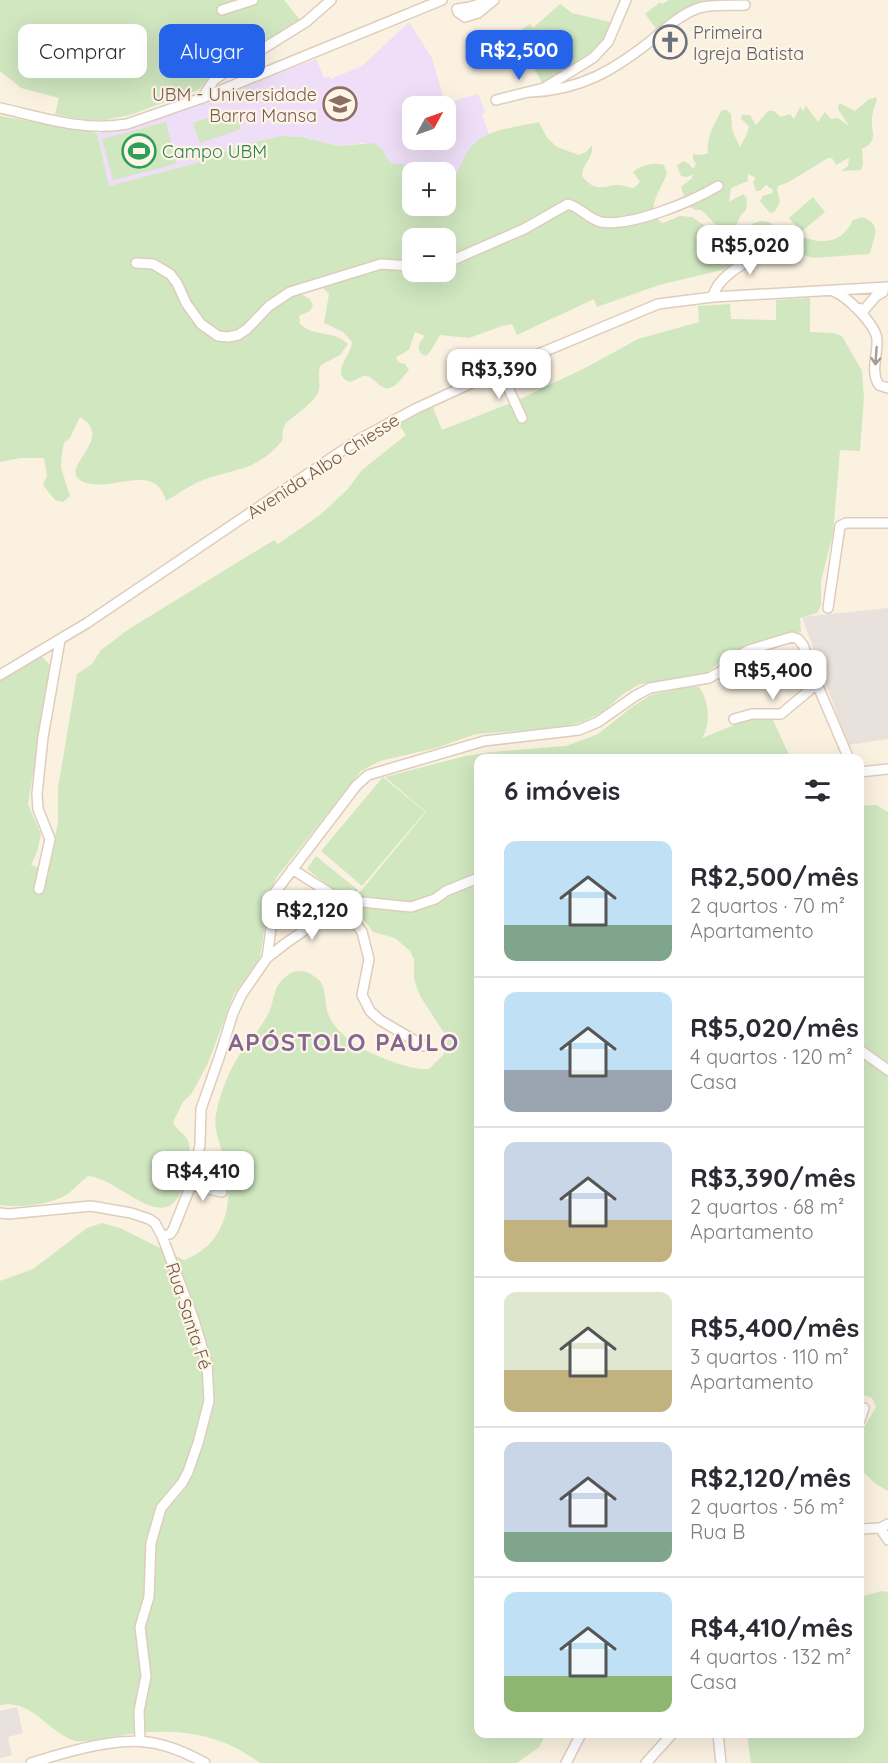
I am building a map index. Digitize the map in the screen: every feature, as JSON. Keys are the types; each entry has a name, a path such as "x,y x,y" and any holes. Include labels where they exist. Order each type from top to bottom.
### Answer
{"street":[{"path":"222,10 253,0"},
{"path":"202,98 220,75 306,22 332,0"},
{"path":"0,108 79,125 115,126 165,112 202,98 442,0"},
{"path":"552,87 604,48 621,5 626,0"},
{"path":"496,100 552,87 581,84 612,69 676,20 694,10 704,7 745,5"},
{"path":"456,259 524,229 568,204 594,220 612,222 674,208 717,186"},
{"path":"713,297 717,286 747,261 766,252 778,250"},
{"path":"136,263 153,264 170,274 201,324 218,336 228,337 248,329 269,306 290,292 381,264 402,265"},
{"path":"860,288 850,294 854,307 861,310 865,309 876,296 886,291"},
{"name":"Avenida Albo Chiesse","path":"0,675 60,640 358,440 406,413 500,370 658,304 713,297 860,288 886,291"},
{"path":"831,290 843,296 875,333 875,378 879,385 888,388"},
{"path":"500,370 522,418"},
{"path":"828,608 840,526 846,523 888,523"},
{"path":"267,958 276,891 356,786 373,773 484,741 579,730 608,716 650,688 709,678 749,650 792,637 798,639 803,645 816,684 847,754"},
{"path":"39,889 50,840 38,809 37,794 43,737 60,640"},
{"path":"734,719 752,714 784,712 816,684"},
{"path":"864,772 888,769"},
{"path":"292,869 333,894 345,906 362,932 368,951 368,967 362,995 366,1005 380,1020 424,1046"},
{"path":"0,1213 91,1206 111,1208 149,1219 155,1223 162,1236 170,1234 191,1185 200,1145 201,1109 233,1012 242,994 267,958 293,936 352,901 411,907 435,899 446,891 474,880"},
{"path":"864,1053 888,1070"},
{"path":"191,1185 222,1192"},
{"name":"Rua Santa Fé","path":"140,1740 139,1711 146,1676 140,1627 149,1598 151,1543 161,1508 182,1483 188,1472 202,1429 210,1390 207,1364 201,1343 162,1236"},
{"path":"864,1528 884,1526 888,1540"},
{"path":"566,1763 579,1738"},
{"path":"646,1763 668,1738"},
{"path":"718,1738 721,1763"},
{"path":"31,1763 99,1744 140,1740 176,1748 205,1763"}],"shaded area":[{"name":"UBM - Universidade Barra Mansa","path":"409,22 432,58 443,96 402,96 402,150 456,150 456,100 478,94 485,112 482,114 489,135 475,143 456,175 456,162 402,162 402,166 390,163 378,145 363,143 338,146 301,137 282,136 245,144 197,163 109,186 97,133 139,126 316,59 324,78 329,76 331,79 362,66"},
{"path":"888,608 888,739 848,745 802,617"},
{"path":"17,1707 23,1733 8,1737 12,1755 0,1758 0,1711"}],"green space":[{"path":"0,0 284,0 301,21 265,43 265,24 159,24 159,78 210,78 198,90 130,115 105,120 83,120 55,114 59,98 21,88 0,71"},
{"path":"669,0 716,0 716,4 657,30 645,14 660,2 662,4"},
{"path":"560,4 572,13 610,22 607,33 596,49 542,83 525,50 509,58 503,46 508,43 506,39 530,24 533,28"},
{"path":"876,97 872,117 873,136 871,142 862,149 861,170 841,171 848,166 849,158 836,165 832,158 828,158 778,186 780,202 775,211 770,213 760,201 763,196 772,193 773,190 766,185 760,191 756,191 753,182 756,178 748,174 748,181 731,188 729,202 743,194 747,198 746,210 740,216 735,229 727,233 701,210 695,210 679,200 684,196 681,187 692,178 693,174 687,177 681,176 677,166 683,161 693,169 696,164 693,154 708,153 710,136 722,110 727,110 731,114 732,130 740,147 749,126 741,119 742,115 750,115 756,125 768,111 774,111 781,117 790,114 794,119 800,107 803,111 806,106 818,122 825,112 831,119 838,118 849,126 838,109 839,103 855,111 868,100"},
{"path":"234,109 241,129 200,143 193,123"},
{"path":"0,116 97,133 109,186 197,163 245,144 282,136 301,137 338,146 374,143 381,148 390,163 402,164 402,216 456,216 456,173 472,146 478,140 494,132 539,122 547,138 557,147 579,155 586,152 592,145 591,154 582,176 596,187 619,185 634,188 640,182 633,172 648,165 664,165 667,173 654,206 657,218 663,223 680,216 692,217 726,238 760,221 773,225 782,232 791,232 820,241 839,237 853,220 862,217 869,220 875,228 870,254 812,258 785,247 771,246 757,249 722,270 659,285 597,307 594,299 517,335 512,324 469,338 440,335 426,356 419,349 425,336 415,332 409,350 396,357 398,362 405,364 409,370 396,384 388,388 367,376 350,382 344,379 341,370 352,342 343,332 324,323 329,294 321,286 299,293 310,299 313,305 310,311 299,316 300,324 312,331 342,339 348,344 340,355 321,365 319,390 316,397 286,423 282,441 254,464 203,480 166,501 160,488 152,482 141,480 91,484 80,480 76,474 77,467 91,442 92,434 90,425 80,417 70,438 64,443 62,453 61,468 70,496 63,502 55,500 43,485 47,476 44,458 20,458 0,462"},
{"name":"Campo UBM","path":"166,122 176,164 113,180 102,139"},
{"path":"813,197 825,212 801,232 789,218"},
{"path":"810,298 810,332 834,333 842,336 862,371 864,398 860,451 840,450 833,534 821,581 821,605 817,613 800,618 801,632 744,647 729,654 705,675 640,684 623,694 603,712 582,722 558,728 476,734 436,748 380,761 361,771 276,878 270,893 260,958 234,994 208,1063 173,1122 186,1138 190,1149 183,1185 176,1200 166,1207 154,1207 101,1179 88,1176 72,1191 51,1201 25,1206 0,1205 0,679 41,656 51,666 28,804 41,834 31,865 42,869 54,841 58,823 58,788 77,674 92,664 101,650 129,629 274,540 278,544 320,515 347,490 362,470 406,435 397,422 433,407 442,430 518,400 587,367 638,339 699,322 698,306 730,304 731,319 776,320 776,300"},
{"path":"691,686 699,687 707,705 708,720 702,738 749,719 773,720 789,754 478,754 566,746 598,734 651,695"},
{"path":"474,755 474,1738 544,1738 539,1747 517,1763 260,1763 229,1745 198,1735 148,1732 89,1741 75,1741 65,1737 31,1711 12,1704 0,1705 0,1281 33,1269 87,1228 102,1223 120,1228 184,1260 199,1253 210,1243 218,1232 228,1204 227,1173 215,1125 220,1098 238,1058 269,1012 278,985 292,973 304,972 320,981 331,1020 342,1034 360,1047 390,1061 422,1069 429,1069 444,1054 448,1039 420,996 414,979 414,959 410,951 395,938 373,932 351,903 426,812 385,777"},
{"path":"383,777 425,812 362,886 321,851"},
{"path":"876,805 888,812 888,1491 864,1473 864,1427 876,1407 872,1398 864,1395 864,806"},
{"path":"316,856 358,890 349,902 307,869"},
{"path":"882,1591 888,1592 888,1763 751,1763 748,1738 864,1738 864,1596"}],"place":[{"name":"Primeira Igreja Batista","path":"670,42"},
{"name":"UBM - Universidade Barra Mansa","path":"340,104"},
{"name":"Campo UBM","path":"139,151"}],"district":[{"name":"APÓSTOLO PAULO","path":"344,1042"}]}
